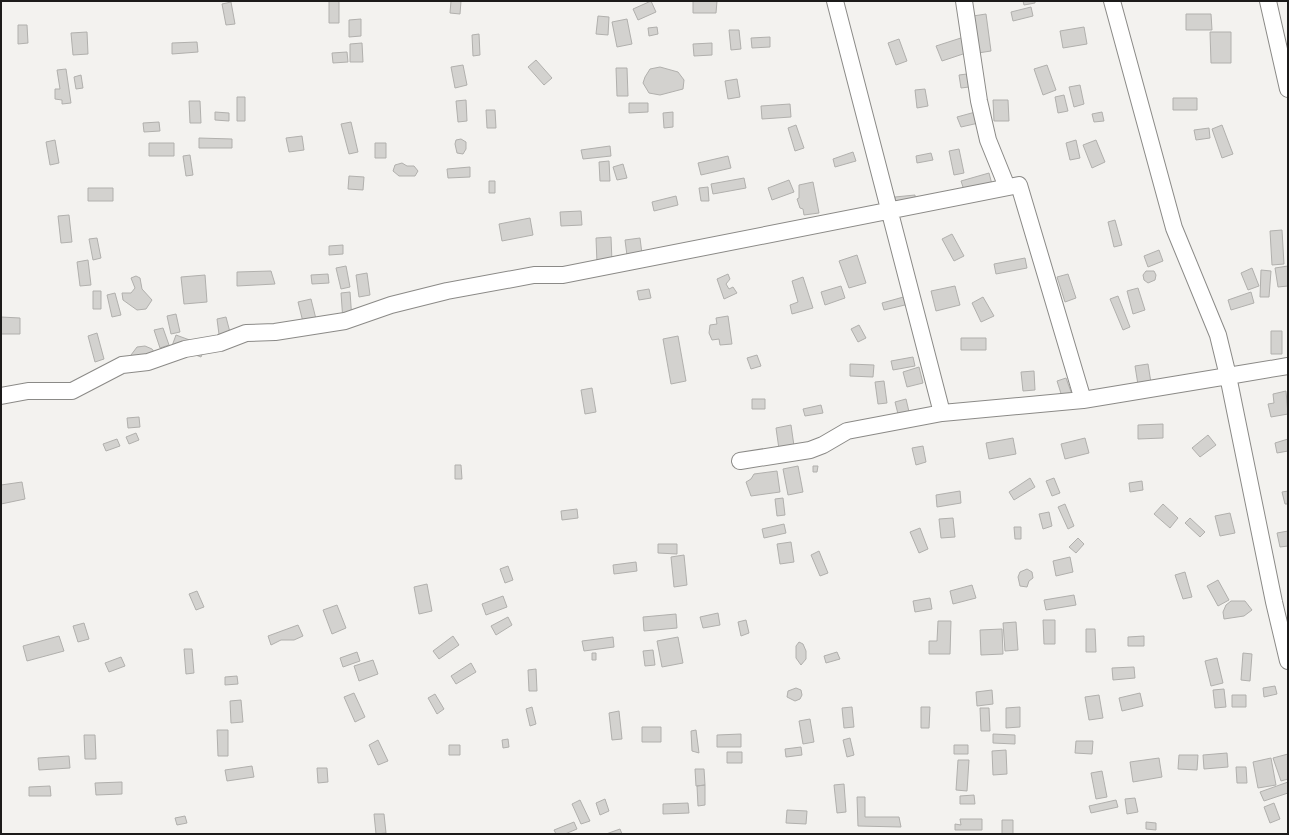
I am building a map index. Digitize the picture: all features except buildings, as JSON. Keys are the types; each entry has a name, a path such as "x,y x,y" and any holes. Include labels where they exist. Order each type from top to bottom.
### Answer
{"street":[{"path":"835,1 942,413"},
{"path":"964,1 979,101 988,140 1007,187"},
{"path":"1112,1 1174,228 1218,336 1228,376 1274,602 1288,661"},
{"path":"1268,1 1288,88"},
{"path":"1,396 28,391 72,391 122,365 148,362 185,349 216,344 246,333 275,332 345,321 391,305 448,292 534,275 563,275 1019,185 1083,400"},
{"path":"740,461 810,450 823,445 847,431 942,413 1083,400 1288,366"}]}
